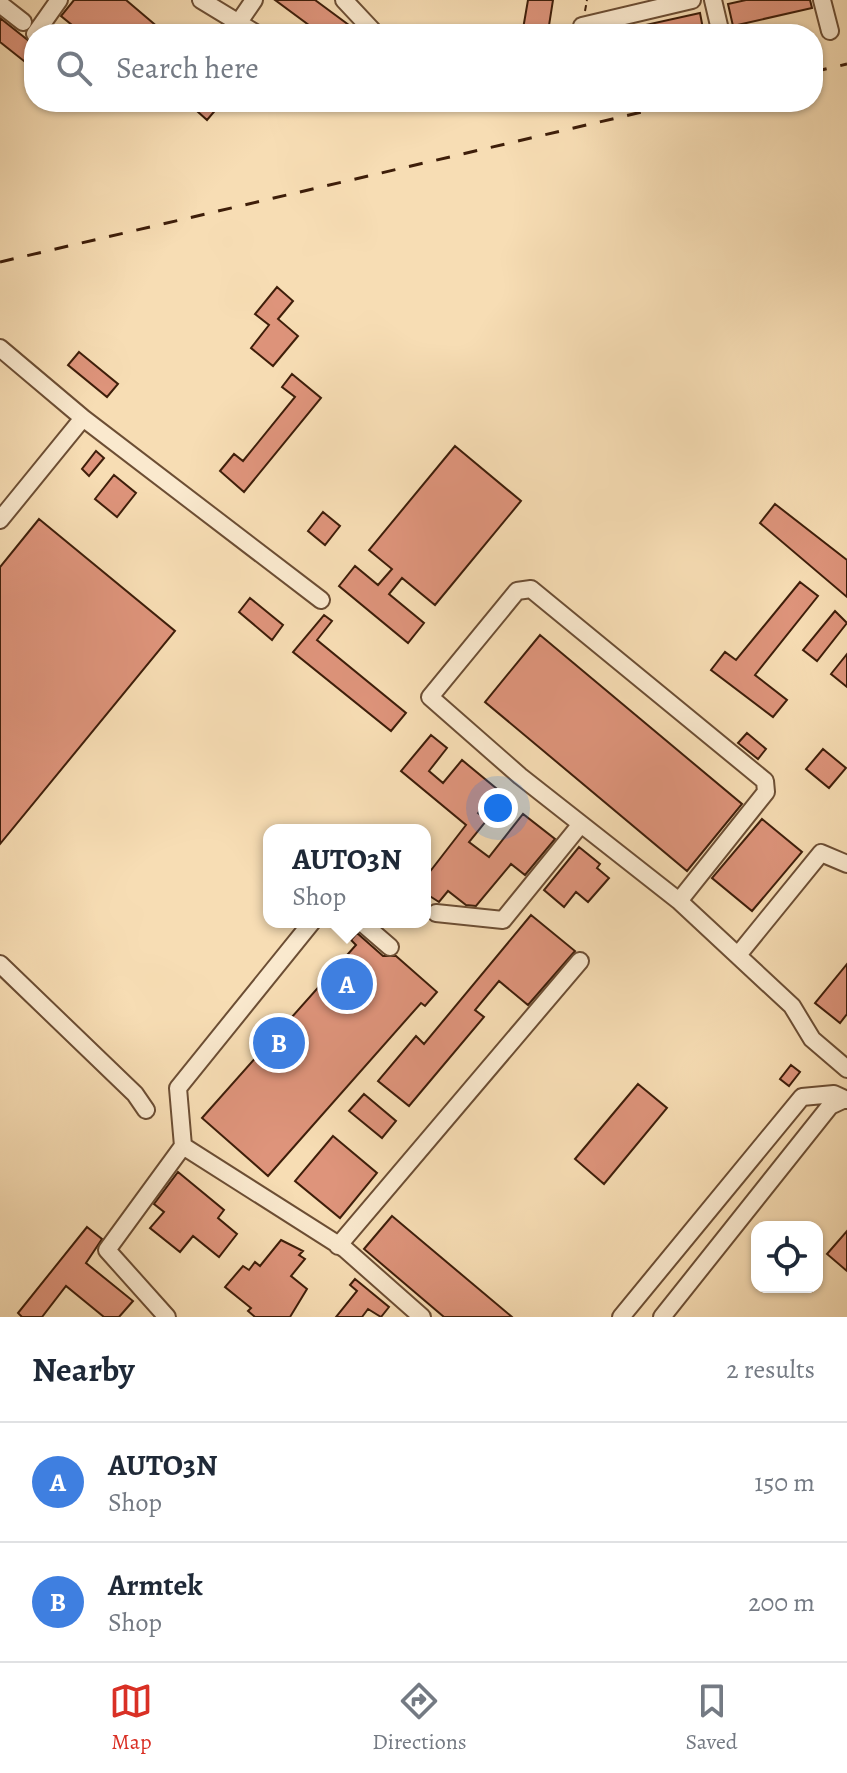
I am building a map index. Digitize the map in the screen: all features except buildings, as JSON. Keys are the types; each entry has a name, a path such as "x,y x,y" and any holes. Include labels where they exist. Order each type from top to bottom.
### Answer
{"lane":[{"path":"33,24 59,0"},
{"path":"201,0 242,24"},
{"path":"239,22 254,0"},
{"path":"344,0 366,24"},
{"path":"590,24 692,0"},
{"path":"713,0 719,24"},
{"path":"822,0 830,31"},
{"path":"0,4 24,24"},
{"path":"0,348 83,418 321,600"},
{"path":"0,520 83,418"},
{"path":"679,901 766,792 765,781 531,589 517,591 430,697 485,747 679,901 792,1006 812,1039 847,1069"},
{"path":"436,913 503,920 581,824"},
{"path":"738,955 821,853 847,864"},
{"path":"167,1317 107,1250 183,1146 178,1088 307,928"},
{"path":"368,928 390,947"},
{"path":"338,1246 580,961"},
{"path":"0,964 135,1094 146,1110"},
{"path":"621,1317 802,1097 834,1094 846,1100"},
{"path":"662,1317 830,1106 846,1100"},
{"path":"183,1146 338,1246 422,1317"}],"railway":[{"path":"823,70 847,64"},
{"path":"0,262 642,112"}],"place":[{"name":"AUTO3N","path":"347,984"},
{"name":"Armtek","path":"279,1043"}]}
